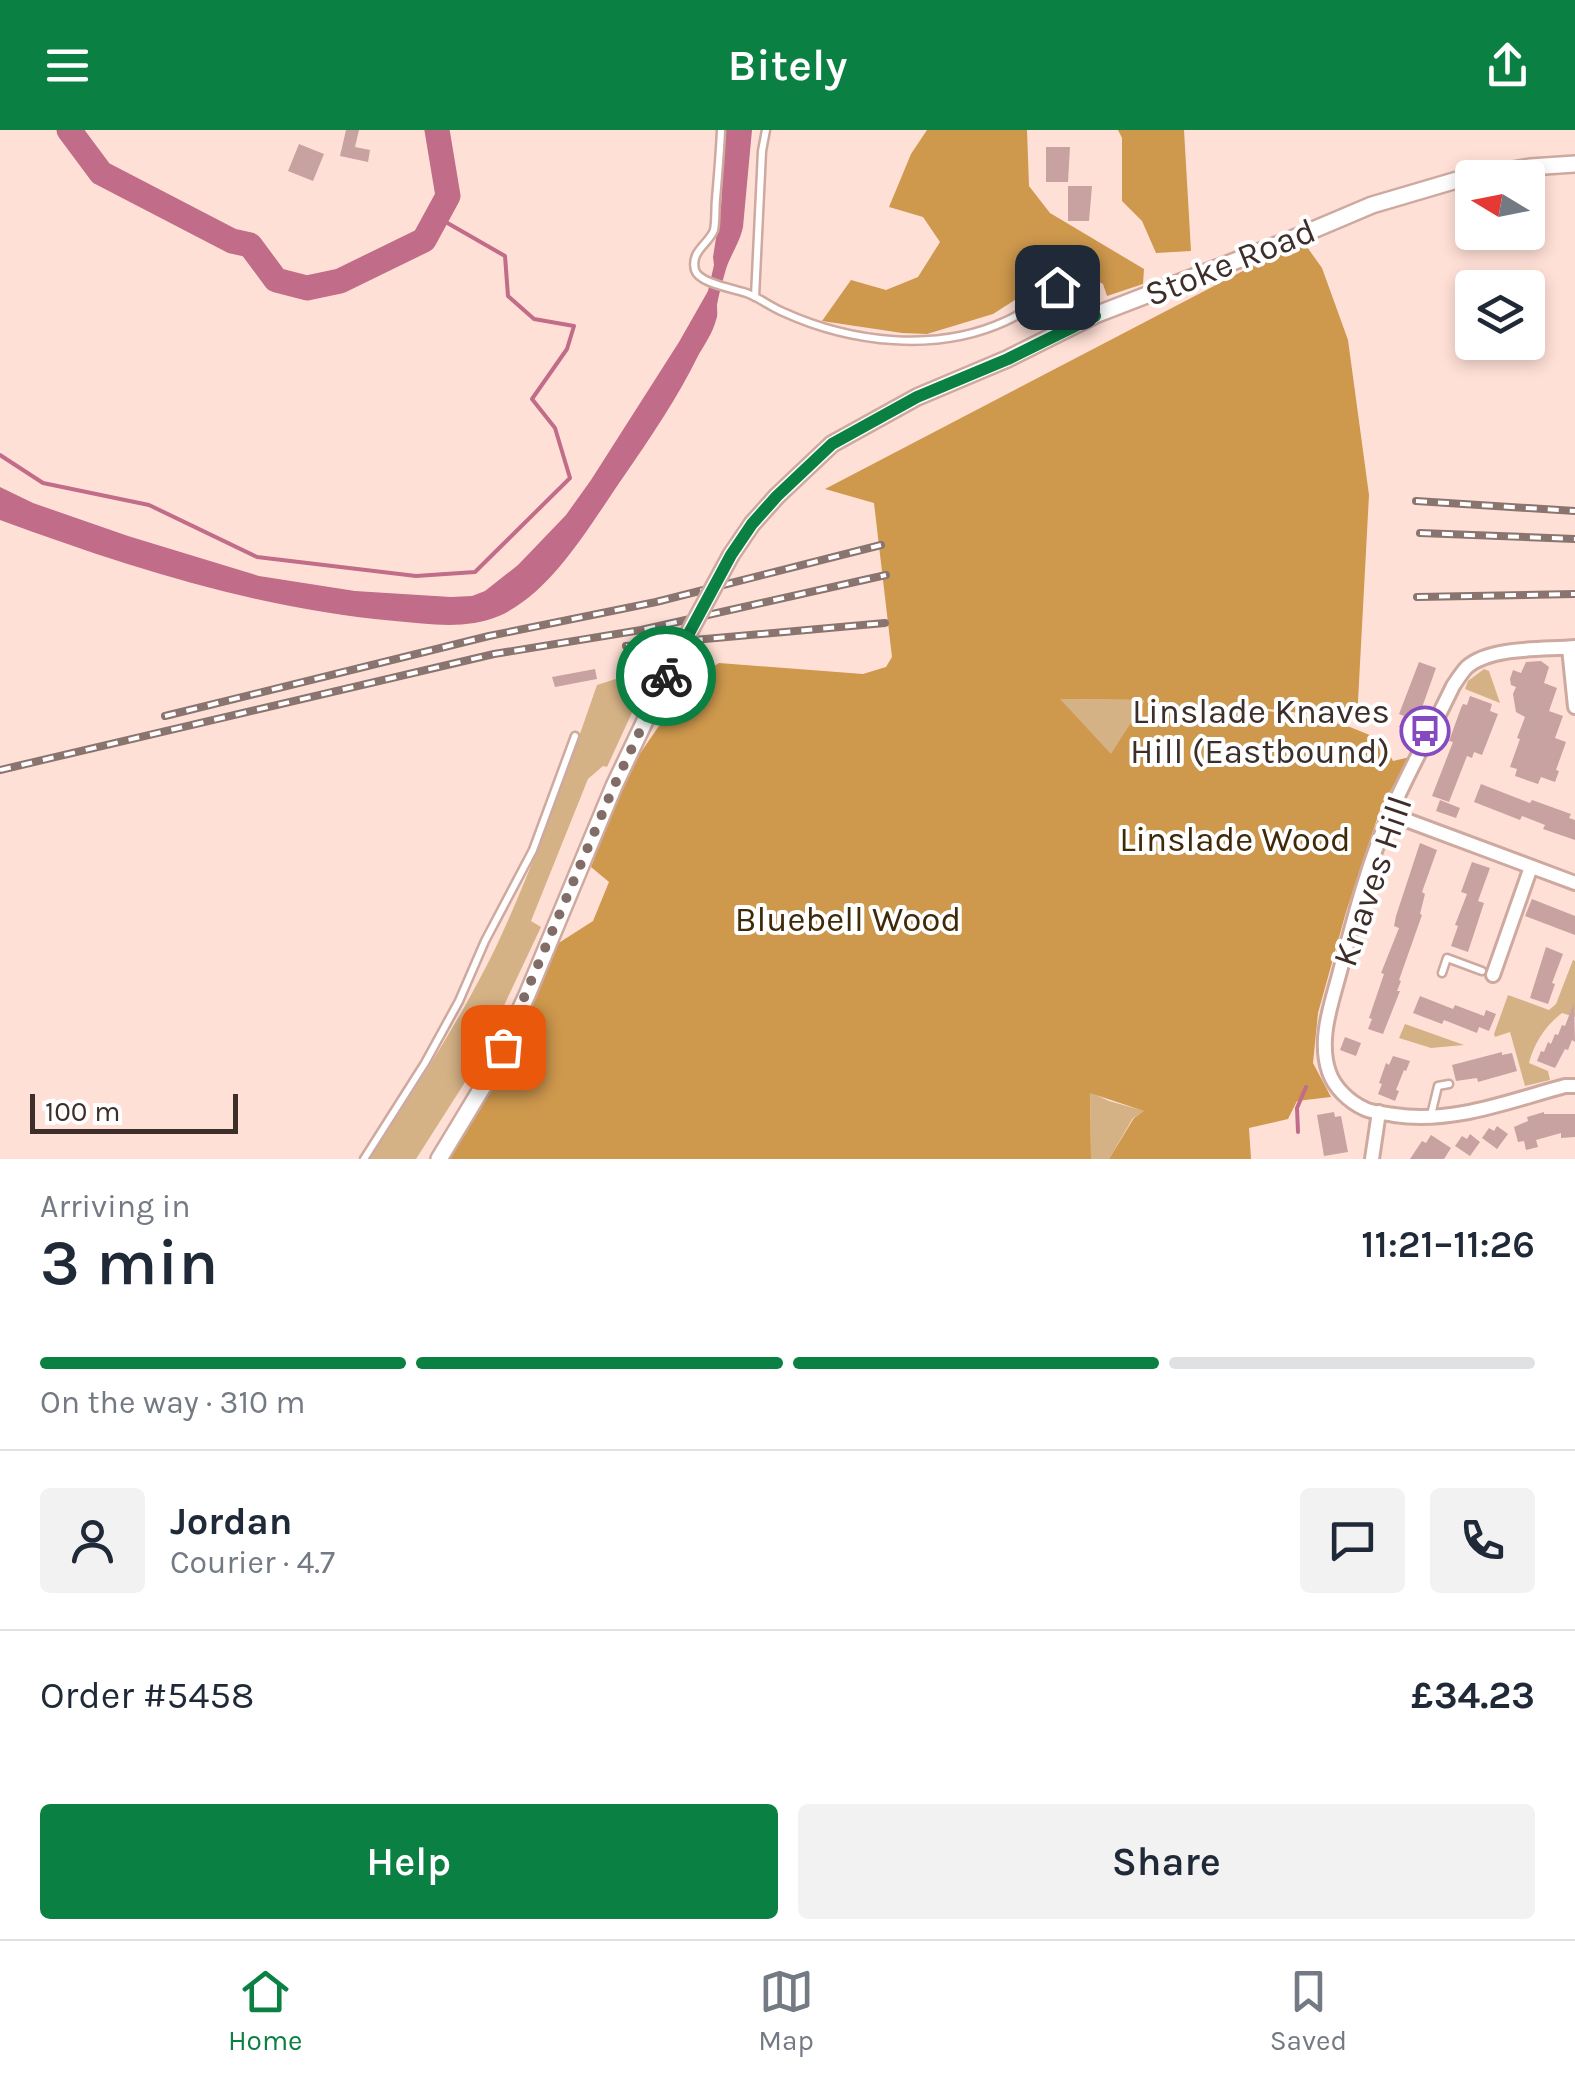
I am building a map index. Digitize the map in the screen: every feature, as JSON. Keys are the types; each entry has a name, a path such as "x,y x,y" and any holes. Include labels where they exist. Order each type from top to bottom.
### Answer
{"street":[{"name":"Stoke Road","path":"438,1159 492,1073 614,786 672,664 731,555 777,496 832,444 917,397 1008,359 1095,316 1364,208 1457,180 1530,167 1575,164"},
{"path":"1572,647 1575,707"},
{"name":"Knaves Hill","path":"1572,647 1506,652 1476,662 1452,686 1390,814 1354,917 1327,1019 1325,1042 1329,1073 1338,1090 1367,1110 1405,1116 1450,1116 1575,1086"},
{"path":"1390,814 1575,884"},
{"path":"1493,976 1532,867"},
{"path":"1372,1159 1379,1112"}],"lane":[{"path":"721,130 714,231 695,256 699,277 822,326 855,336 891,340 918,341 979,332 1011,320 1057,287 1074,290 1095,316"},
{"path":"754,297 766,130"},
{"path":"364,1159 426,1062 458,1001 533,850 575,736"},
{"path":"1442,974 1447,958 1493,976"},
{"path":"1430,1116 1438,1086 1449,1084"}],"shaded area":[{"path":"725,130 752,130 743,227 726,269 711,333 664,416 569,555 537,591 499,616 461,625 434,624 293,607 194,584 0,520 0,487 33,503 128,536 259,576 355,591 451,597 485,591 518,565 566,515 708,291 721,207"},
{"path":"653,667 607,767 588,779 531,921 541,927 476,1065 416,1159 368,1159 435,1056 495,949 537,852 597,685"},
{"path":"1484,669 1489,671 1500,703 1465,689 1468,681"},
{"path":"1062,699 1144,700 1111,755"},
{"path":"1573,960 1575,1017 1562,1013 1534,1048 1529,1063 1548,1071 1550,1080 1525,1086 1510,1032 1495,1037 1494,1034 1508,995 1549,1010 1556,1004"},
{"path":"1405,1024 1464,1045 1431,1048 1399,1038"},
{"path":"1090,1092 1145,1111 1133,1118 1109,1159 1091,1159"}],"green space":[{"path":"927,130 1027,130 1029,186 1050,213 1144,269 1143,284 1107,296 1103,284 1078,271 1054,275 993,314 927,334 822,321 851,280 886,290 918,277 940,242 923,217 889,207 911,154"},
{"path":"1118,130 1184,130 1191,251 1156,253 1142,221 1122,201 1122,138"},
{"path":"1302,240 1322,268 1348,340 1369,495 1357,720 1235,705 1345,725 1382,740 1393,761 1410,757 1381,807 1318,1013 1313,1063 1331,1097 1297,1101 1288,1119 1249,1128 1251,1159 1109,1159 1134,1118 1144,1111 1090,1093 1091,1159 445,1159 554,946 593,921 609,882 591,867 630,768 690,681 719,663 863,674 886,667 892,657 874,503 825,489","holes":["1060,699 1143,700 1111,754"]}],"building":[{"path":"346,130 359,130 355,147 370,150 368,162 340,156"},
{"path":"299,144 324,154 313,181 288,171"},
{"path":"1046,147 1070,147 1068,182 1046,182"},
{"path":"1068,186 1092,186 1089,221 1068,221"},
{"path":"1541,661 1549,667 1544,683 1557,688 1549,711 1563,716 1555,738 1566,742 1555,782 1541,777 1538,784 1515,776 1517,769 1510,767 1525,717 1516,712 1516,687 1510,679 1513,670 1521,673 1526,662"},
{"path":"1419,662 1436,668 1413,733 1399,727 1404,716 1399,714"},
{"path":"595,669 597,679 555,687 552,677"},
{"path":"1470,696 1492,704 1490,711 1498,714 1482,755 1474,752 1472,758 1467,756 1449,802 1432,796 1453,742 1449,741 1461,708"},
{"path":"1481,784 1571,814 1569,818 1575,820 1575,840 1543,829 1545,825 1522,816 1520,820 1474,802"},
{"path":"1440,800 1460,808 1456,818 1436,811"},
{"path":"1420,843 1437,850 1422,892 1422,915 1399,980 1400,991 1383,1034 1368,1029 1372,1019 1369,1018 1399,928 1394,926 1396,916"},
{"path":"1472,862 1490,868 1478,901 1484,903 1468,952 1451,946 1467,894 1461,892"},
{"path":"1532,899 1575,916 1575,935 1525,916"},
{"path":"1546,947 1563,954 1548,1004 1530,998"},
{"path":"1420,996 1453,1009 1455,1005 1484,1016 1486,1010 1496,1014 1489,1031 1479,1027 1477,1033 1413,1013"},
{"path":"1574,1003 1575,1042 1572,1040 1565,1049 1555,1068 1537,1061 1548,1042 1551,1044 1565,1026"},
{"path":"1345,1037 1361,1043 1356,1056 1340,1050"},
{"path":"1512,1053 1517,1071 1478,1082 1477,1078 1456,1081 1452,1065"},
{"path":"1393,1056 1410,1061 1395,1101 1378,1094 1386,1063 1389,1065"},
{"path":"1334,1112 1335,1117 1341,1116 1348,1152 1324,1156 1317,1115"},
{"path":"1544,1112 1575,1114 1575,1137 1561,1138 1561,1133 1536,1140 1538,1147 1526,1150 1524,1141 1518,1142 1514,1127 1528,1121 1527,1117"},
{"path":"1497,1126 1508,1134 1497,1149 1482,1138 1489,1128 1494,1131"},
{"path":"1470,1134 1480,1142 1470,1156 1455,1146 1462,1136 1467,1139"},
{"path":"1431,1135 1451,1148 1444,1159 1410,1159 1422,1141 1426,1143"}],"waterway":[{"path":"69,130 101,173 232,241 250,245 276,280 307,288 340,281 424,240 448,196 437,130"},
{"path":"0,455 43,483 149,505 257,557 416,576 475,572 570,478 555,428 532,399 567,349 574,326 534,319 508,296 505,256 437,217"},
{"path":"1298,1132 1297,1108 1306,1087"}],"railway":[{"path":"1416,501 1575,511"},
{"path":"1420,533 1575,539"},
{"path":"165,716 489,636 656,602 881,545"},
{"path":"0,770 494,654 641,630 886,575"},
{"path":"1417,597 1575,594"},
{"path":"626,646 885,623"}],"way so far":[{"path":"503,1047 614,786 666,676"}],"place":[{"name":"Linslade Knaves Hill (Eastbound)","path":"1425,731"}],"route":[{"path":"666,676 731,555 777,496 832,444 917,397 1008,359 1095,316 1074,290 1057,287"}],"park label":[{"name":"Linslade Wood","path":"1235,839"},
{"name":"Bluebell Wood","path":"848,919"}]}
